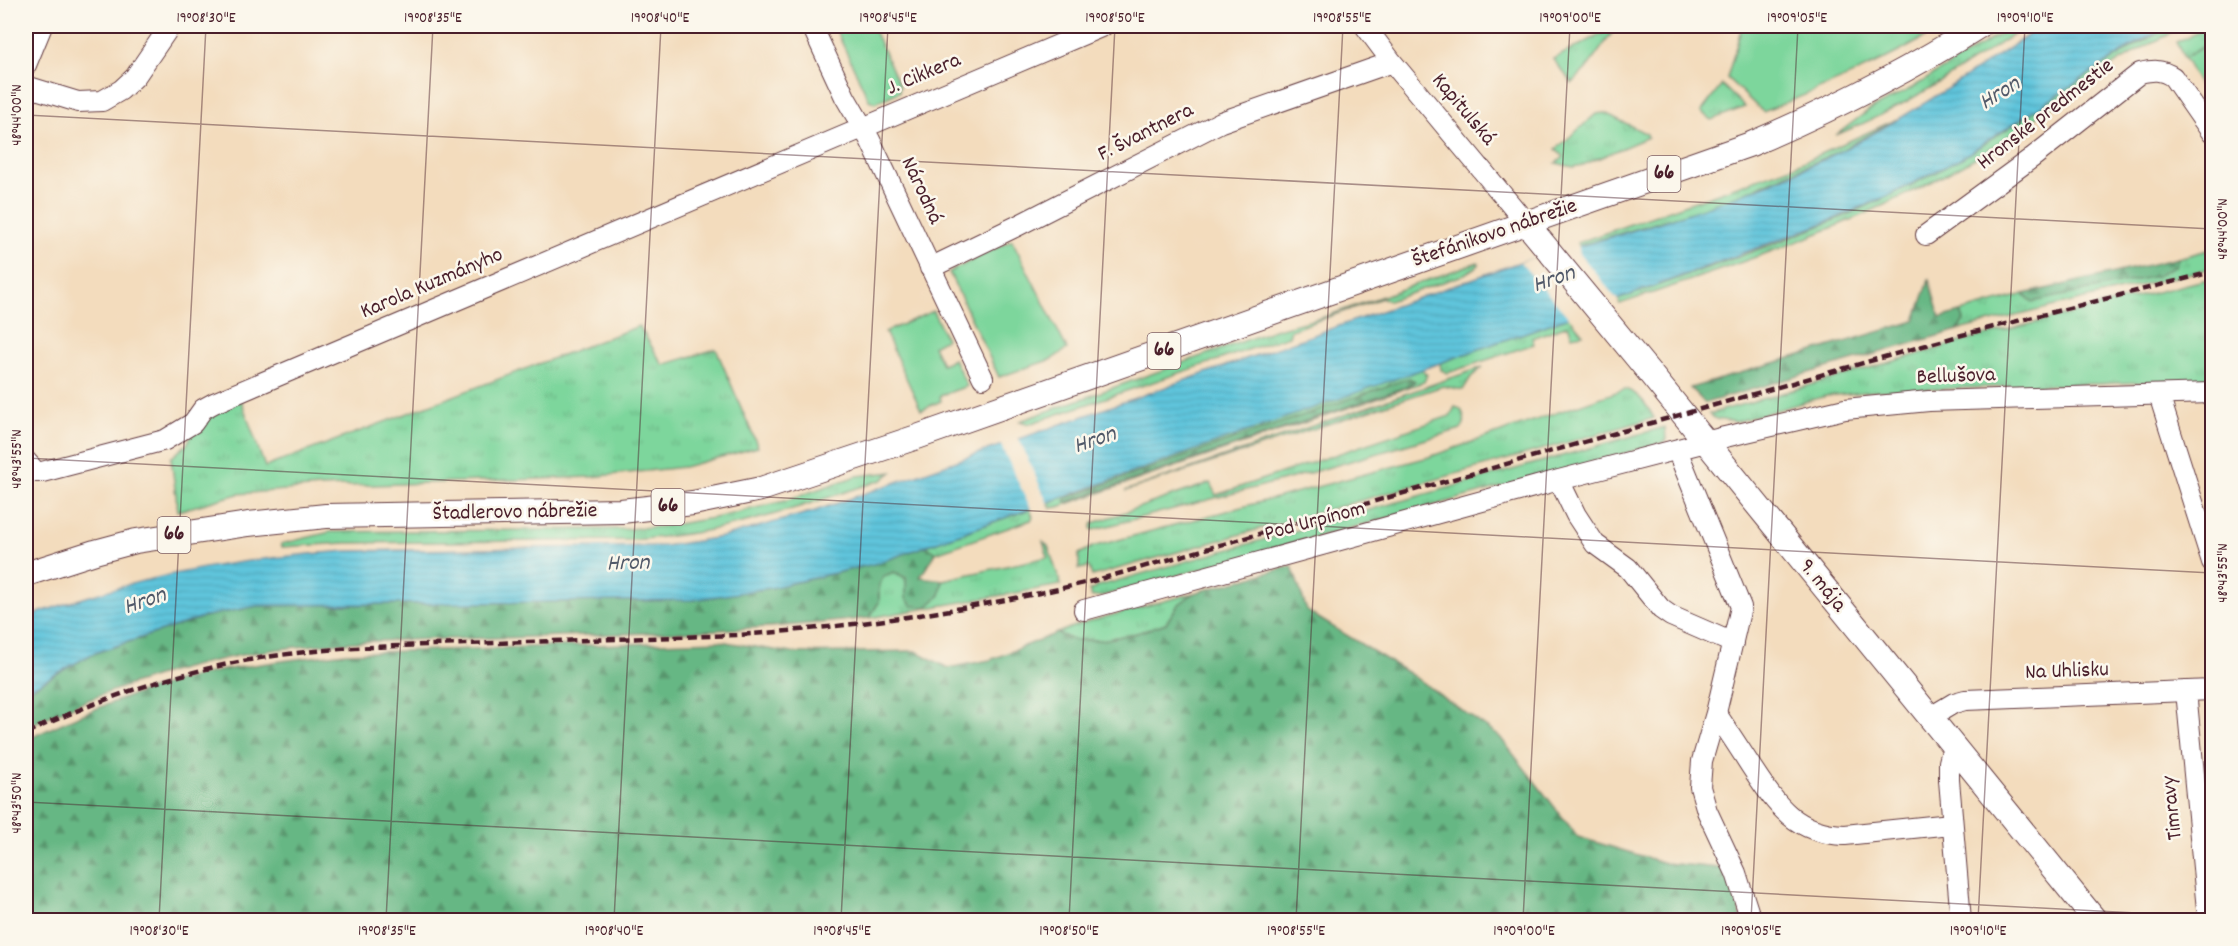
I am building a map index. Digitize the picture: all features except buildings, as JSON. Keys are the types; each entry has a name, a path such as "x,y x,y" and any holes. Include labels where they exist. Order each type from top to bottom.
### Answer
{"main road":[{"name":"Štefánikovo nábrežie","path":"996,410 1751,144 1891,79 1979,26"},
{"name":"9. mája","path":"1526,223 2094,921"},
{"name":"Štadlerovo nábrežie","path":"26,574 136,541 284,520 371,515 621,511 693,503 726,497 796,478 996,410"}],"street":[{"path":"26,65 42,26"},
{"path":"26,86 78,102 102,101 121,90 135,77 170,26"},
{"name":"Národná","path":"812,26 845,97 863,126 983,378"},
{"name":"J. Cikkera","path":"863,126 1103,26"},
{"name":"Kapitulská","path":"1365,26 1392,62 1526,223"},
{"name":"F. Švantnera","path":"930,268 1221,122 1392,62"},
{"name":"Hronské predmestie","path":"1926,236 2033,157 2140,73 2151,70 2164,71 2173,77 2212,134"},
{"name":"Karola Kuzmányho","path":"26,461 36,472 42,472 165,440 193,423 203,410 214,403 863,126"},
{"name":"Bellušova","path":"1706,442 1822,413 1881,404 2212,393"},
{"path":"2159,395 2212,562"},
{"name":"Pod Urpínom","path":"1084,610 1706,442"},
{"path":"1677,450 1721,560 1739,598 1740,615 1702,761 1701,795 1736,873 1751,921"},
{"path":"1559,480 1576,514 1595,544 1628,568 1661,609 1671,616 1733,643"},
{"name":"Na Uhlisku","path":"1929,718 1954,703 1965,700 2212,690"},
{"name":"Timravy","path":"2186,691 2208,921"},
{"path":"1716,713 1776,802 1791,818 1810,829 1831,835 1845,835 1952,824"},
{"path":"1953,747 1949,762 1961,921"}],"green space":[{"path":"834,26 872,26 900,86 899,92 875,103 869,100"},
{"path":"1617,26 1587,68 1572,83 1553,59"},
{"path":"1742,26 1944,26 1878,62 1763,112 1727,78"},
{"path":"2013,26 2026,26 1910,99 1836,135 1869,110 1912,88"},
{"path":"2172,26 2188,26 2128,56 1990,149 1920,188 1837,226 1751,259 1620,304 1617,300 1792,237 1878,201 1961,158 2118,56"},
{"path":"2212,26 2212,47 2184,58 2176,42"},
{"path":"2212,41 2212,88 2204,93 2184,58"},
{"path":"1722,85 1745,107 1711,120 1701,112"},
{"path":"1605,113 1647,134 1648,137 1583,165 1573,167 1556,163 1563,157 1556,149 1596,114"},
{"path":"1897,119 1838,152 1716,205 1578,246 1577,243 1794,166"},
{"path":"1012,240 1067,349 1052,359 999,377 949,272"},
{"path":"2212,249 2212,268 1958,330 1964,320 1961,312 2024,294 2033,302 2175,266 2178,258"},
{"path":"2178,258 2175,266 2157,276 2032,302 2024,294"},
{"path":"1478,262 1479,265 1463,275 1389,301 1382,298 1291,330 1289,336 1029,424 1020,421 1277,329 1324,317"},
{"path":"2212,278 2212,380 1876,391 1826,396 1735,422 1716,419 1709,414 1975,338"},
{"path":"1929,280 1940,318 1961,312 1964,320 1958,330 1705,403 1690,388 1915,321"},
{"path":"933,311 946,339 933,346 942,364 954,359 967,386 940,396 941,401 921,410 885,332"},
{"path":"1569,317 1583,334 1572,336 1568,325 1532,338 1534,344 1448,373 1441,370 1440,363"},
{"path":"639,326 663,365 716,349 758,447 684,467 591,477 321,487 238,494 178,511 171,458 187,444 200,416 240,397 265,467"},
{"path":"1483,367 1471,377 1463,390 1443,386 1125,491"},
{"path":"1422,369 1427,375 1424,382 1058,507 1051,508 1048,503"},
{"path":"1409,378 1415,381 1409,386 1068,502 1065,501 1067,498"},
{"path":"1625,389 1642,400 1654,418 1092,576 1089,567 1079,569 1079,554 1092,547 1429,457"},
{"path":"1455,407 1461,409 1464,417 1461,429 1292,478 1093,530 1091,528 1093,523 1210,483 1216,495 1450,416"},
{"path":"1665,427 1666,440 1662,443 1102,596 1092,597 1089,590 1095,587"},
{"path":"892,472 882,480 776,514 701,532 672,536 633,540 345,543 282,547 281,544 330,532 627,529 666,526 719,517 784,501 857,476"},
{"path":"1030,509 1033,517 1031,520 936,553 926,546"},
{"path":"1043,542 1048,546 1061,585 869,618 879,602 879,585 884,576 894,572 906,578 906,598 940,595 943,580 1048,557"},
{"path":"926,546 936,553 920,577 943,580 940,595 927,607 912,606 906,598 906,578 894,572 884,576 879,585 879,602 869,618 634,634 364,642 268,651 209,662 155,677 103,694 26,727 26,691 92,654 207,616 257,606 693,600 771,588 878,563"},
{"path":"1292,566 1307,611 1410,674 1500,737 1578,837 1665,863 1730,869 1742,920 1573,920 1548,908 1541,920 26,920 26,740 96,709 169,683 235,668 346,653 720,641 792,653 916,651 948,668 990,660 1057,633 1073,640 1103,640 1137,633 1166,623 1178,605 1194,593"},
{"path":"1194,593 1178,605 1166,623 1137,633 1103,640 1073,640 1057,633 1083,623"}],"water":[{"name":"Hron","path":"2042,26 2172,26 2137,43 1960,159 1890,195 1827,222 1617,300 878,563 771,588 693,600 257,606 207,616 92,654 26,691 26,618 77,600 177,573 278,557 347,551 665,546 722,537 815,511 1520,262 1641,228 1760,187 1799,171 1864,139"}],"pier":[{"path":"1578,244 1580,254 1619,302 1571,320 1520,262"},
{"path":"1018,437 1048,504 1032,511 1000,443"}],"railway":[{"path":"26,733 135,689 220,666 276,656 384,647 782,632 916,616 1049,591 1093,581 1962,335 2212,272"}]}
